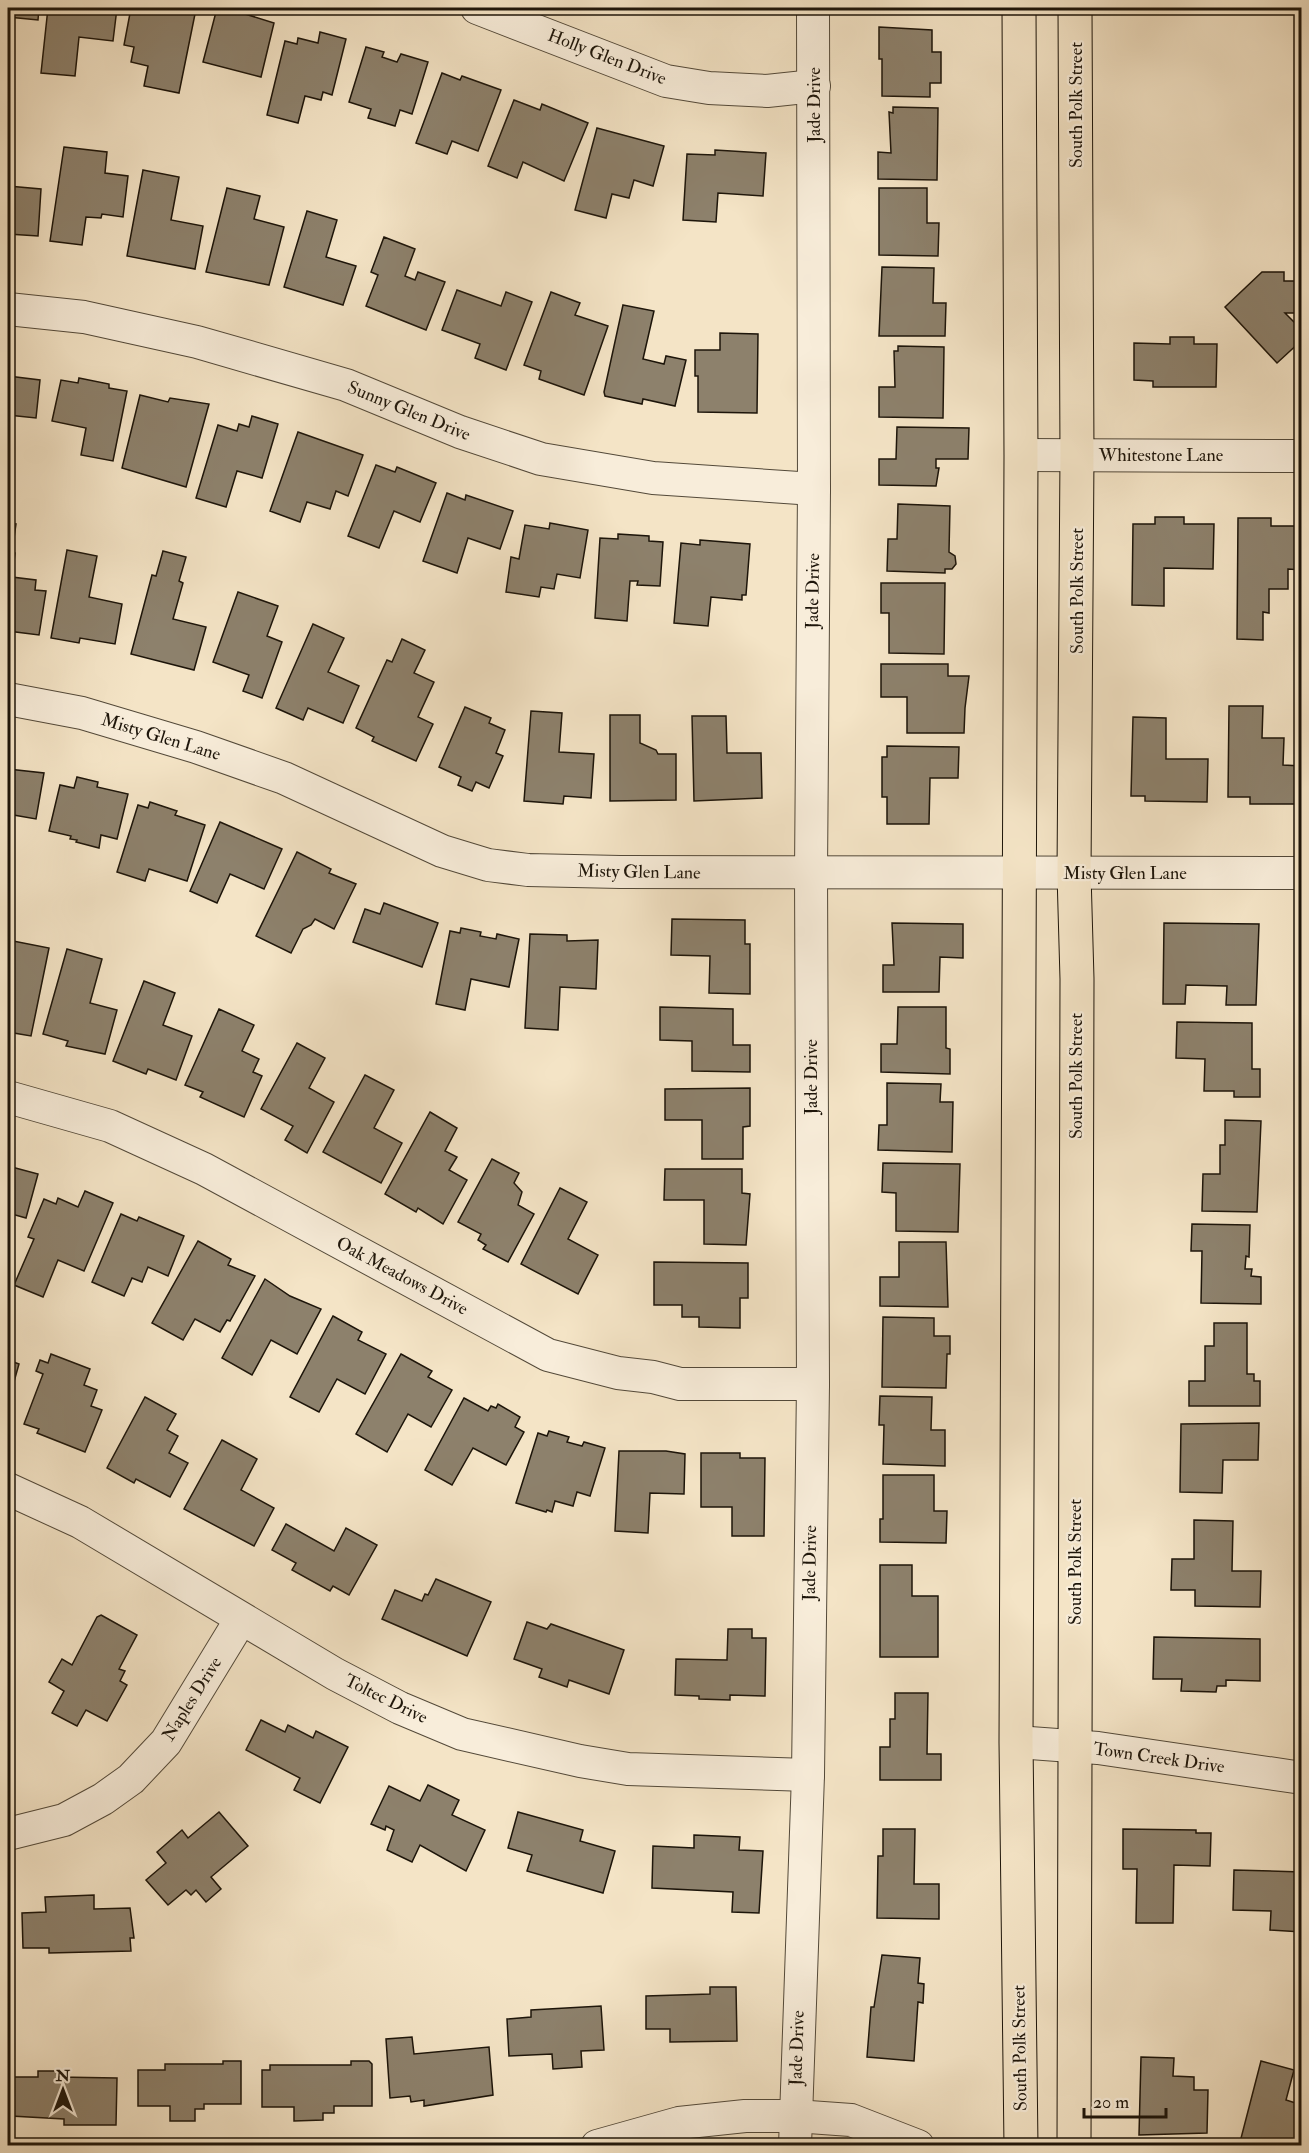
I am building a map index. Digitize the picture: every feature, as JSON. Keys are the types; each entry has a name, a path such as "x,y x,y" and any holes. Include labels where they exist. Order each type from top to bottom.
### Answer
{"main road":[{"name":"South Polk Street","path":"1019,8 1021,455 1016,1742 1021,2145"},
{"name":"South Polk Street","path":"1074,2145 1077,979 1074,874 1077,455 1075,8"}],"street":[{"name":"Holly Glen Drive","path":"477,8 666,81 709,88 766,91 814,86"},
{"name":"Jade Drive","path":"795,2131 808,1775 813,1384 811,873 814,489 813,8"},
{"name":"Sunny Glen Drive","path":"8,309 84,317 197,342 346,384 460,432 541,459 652,478 814,489"},
{"name":"Whitestone Lane","path":"1021,455 1302,456"},
{"name":"Misty Glen Lane","path":"8,699 82,713 196,747 284,778 442,851 488,866 528,870 811,873 1302,873"},
{"name":"Oak Meadows Drive","path":"8,1096 110,1126 204,1168 548,1355 618,1373 653,1377 680,1384 813,1384"},
{"name":"Toltec Drive","path":"8,1489 80,1522 335,1674 400,1708 462,1734 580,1761 628,1769 808,1775"},
{"name":"Naples Drive","path":"8,1834 64,1820 103,1799 131,1779 166,1742 241,1619"},
{"name":"Town Creek Drive","path":"1016,1742 1098,1748 1302,1778"},
{"path":"597,2145 679,2123 745,2116 795,2131 851,2120 918,2145"}],"building":[{"path":"8,8 39,8 38,20 8,17"},
{"path":"48,8 117,8 113,41 79,37 75,76 41,73"},
{"path":"131,8 161,8 195,14 179,93 144,86 148,66 131,62 134,47 124,45"},
{"path":"217,8 226,8 274,23 261,77 203,62"},
{"path":"688,8 744,8 744,10 688,10"},
{"path":"900,8 960,8 960,14 900,14"},
{"path":"879,27 932,30 932,52 941,52 941,83 930,83 930,97 882,96"},
{"path":"320,32 346,39 332,95 323,92 321,100 305,96 298,123 267,115 285,41 297,44 298,38 318,43"},
{"path":"366,47 384,52 382,57 397,62 401,54 428,62 412,114 400,110 395,126 368,118 371,109 349,102"},
{"path":"442,73 460,80 462,76 501,90 478,151 452,141 447,154 416,143"},
{"path":"514,100 540,110 542,104 588,123 564,181 523,162 517,178 488,166"},
{"path":"893,107 938,108 937,180 878,179 878,152 891,153 889,112 893,113"},
{"path":"597,128 664,146 653,186 634,180 629,198 612,194 606,218 575,210"},
{"path":"64,147 107,152 105,173 128,176 123,217 102,214 101,218 86,217 82,245 50,241"},
{"path":"8,150 10,150 8,183"},
{"path":"715,150 766,153 763,196 718,193 716,222 683,220 687,154 715,155"},
{"path":"143,170 179,177 171,220 203,226 195,269 127,256"},
{"path":"8,186 41,189 38,236 8,234"},
{"path":"227,188 260,196 254,219 284,227 269,285 206,272"},
{"path":"879,188 927,188 927,223 939,223 938,256 879,255"},
{"path":"307,211 337,220 326,257 356,266 343,305 284,287"},
{"path":"384,237 415,249 405,276 415,280 418,272 445,282 426,330 366,306 378,275 371,272"},
{"path":"882,267 934,268 933,303 946,303 945,336 879,336"},
{"path":"1298,270 1302,270 1302,317 1297,316 1297,313 1285,313 1302,330 1302,340 1277,363 1225,307 1262,272 1284,272 1284,281 1298,281"},
{"path":"457,290 501,306 506,292 532,302 506,370 475,358 480,344 442,330"},
{"path":"551,292 580,303 575,315 608,326 584,395 539,379 541,371 524,365"},
{"path":"623,305 654,311 643,359 664,364 666,356 686,360 675,406 643,399 642,404 605,396"},
{"path":"720,333 758,334 757,413 698,412 695,350 720,350"},
{"path":"1170,337 1194,337 1194,344 1217,344 1216,387 1153,387 1153,381 1134,380 1134,343 1170,344"},
{"path":"898,346 944,347 943,418 879,417 879,387 895,387 894,351 898,351"},
{"path":"8,376 40,380 36,418 8,415"},
{"path":"79,378 109,384 109,388 127,391 113,461 81,455 86,428 52,421 61,380 78,383"},
{"path":"140,395 168,402 170,398 209,404 186,487 122,468"},
{"path":"252,416 278,424 262,478 237,471 226,507 196,498 218,425 237,431 239,424 249,427"},
{"path":"897,427 969,428 968,459 936,459 936,468 939,468 936,486 879,485 879,459 896,459"},
{"path":"298,432 363,455 348,496 336,491 330,509 307,502 300,522 270,511"},
{"path":"376,465 395,472 397,467 436,483 420,522 394,511 379,548 348,536"},
{"path":"447,493 465,500 466,495 513,511 500,549 468,538 457,573 423,561"},
{"path":"898,504 950,506 949,552 955,556 956,564 952,569 945,569 945,573 887,571 888,539 897,539"},
{"path":"1155,517 1184,517 1184,524 1214,524 1213,569 1164,568 1164,606 1132,605 1133,524 1155,524"},
{"path":"1238,518 1271,518 1271,526 1302,526 1302,570 1288,569 1288,589 1269,589 1269,613 1263,612 1263,640 1237,639"},
{"path":"8,523 16,524 12,552 15,553 12,577 36,580 35,590 46,591 39,635 8,631"},
{"path":"550,523 588,530 580,578 557,574 554,589 541,587 539,597 506,592 511,557 519,559 525,525 549,529"},
{"path":"618,534 649,536 649,541 663,542 660,586 637,585 638,581 630,581 627,621 595,618 600,538 618,539"},
{"path":"700,540 750,544 746,595 742,595 742,600 711,597 708,626 674,623 681,543 700,545"},
{"path":"67,550 97,556 89,597 122,604 115,644 80,638 79,643 51,638"},
{"path":"163,551 186,557 179,581 183,583 173,619 206,627 194,670 131,654 152,575 156,576"},
{"path":"881,583 945,583 944,654 889,653 889,613 881,613"},
{"path":"238,592 278,606 267,636 282,642 262,698 243,691 249,675 213,662"},
{"path":"313,624 344,638 328,672 359,686 343,723 308,708 303,720 276,708"},
{"path":"402,639 425,650 414,673 434,682 418,717 433,724 416,761 372,741 374,737 356,728 387,660 392,662"},
{"path":"881,664 948,664 948,676 969,676 964,733 907,733 907,697 881,697"},
{"path":"1229,706 1263,706 1262,738 1284,738 1283,765 1302,766 1302,804 1250,804 1250,797 1228,797"},
{"path":"465,707 491,718 489,723 505,730 496,753 503,756 489,788 476,782 472,791 458,785 461,777 439,767"},
{"path":"531,711 562,713 559,752 594,754 591,798 564,796 563,804 524,801"},
{"path":"610,715 640,715 640,743 656,750 658,754 676,754 676,800 610,801"},
{"path":"692,716 726,716 727,753 761,753 762,798 694,801"},
{"path":"1133,717 1166,718 1166,759 1208,759 1207,802 1145,801 1145,796 1131,796"},
{"path":"887,746 959,747 958,778 930,778 929,824 887,824 887,797 882,797 882,757 887,757"},
{"path":"8,769 44,773 36,819 8,814"},
{"path":"77,777 98,782 97,787 128,794 117,839 101,835 99,848 76,842 77,840 70,839 71,836 49,831 60,785 74,788"},
{"path":"150,802 177,811 175,815 205,825 187,881 149,869 145,881 117,872 138,805 148,808"},
{"path":"220,822 282,849 264,889 230,874 217,903 190,891"},
{"path":"297,852 331,869 329,873 356,884 334,929 315,919 311,925 303,929 291,953 256,936"},
{"path":"384,903 438,923 422,967 353,942 365,909 380,914"},
{"path":"672,919 745,920 745,944 750,944 750,994 709,993 710,956 671,955"},
{"path":"892,923 963,924 963,958 940,957 939,992 883,992 883,965 894,965"},
{"path":"1164,923 1259,924 1256,1005 1226,1005 1227,986 1186,985 1185,1004 1163,1004"},
{"path":"461,928 481,932 480,936 496,939 497,934 519,939 509,987 471,979 465,1010 436,1004 450,931 460,933"},
{"path":"530,934 567,935 567,941 598,940 596,989 560,987 558,1030 525,1028"},
{"path":"8,940 49,948 31,1036 8,1032"},
{"path":"67,949 102,959 90,1003 117,1010 105,1054 66,1046 68,1041 43,1034"},
{"path":"144,981 175,993 163,1025 192,1036 176,1080 148,1069 146,1074 113,1061"},
{"path":"660,1007 733,1009 733,1045 750,1045 750,1072 692,1071 692,1041 660,1040"},
{"path":"898,1007 946,1007 946,1048 950,1049 950,1074 881,1072 881,1044 897,1044"},
{"path":"219,1009 254,1025 242,1051 259,1059 253,1072 262,1076 244,1117 200,1097 203,1092 185,1085"},
{"path":"1177,1022 1252,1023 1252,1069 1260,1069 1260,1097 1234,1097 1234,1091 1204,1091 1205,1059 1176,1058"},
{"path":"297,1043 325,1058 309,1088 334,1102 307,1153 285,1140 293,1126 261,1109"},
{"path":"365,1075 394,1090 374,1128 402,1143 381,1183 323,1152"},
{"path":"887,1083 941,1084 940,1102 953,1102 952,1152 878,1150 879,1125 887,1125"},
{"path":"750,1088 750,1126 743,1127 743,1159 702,1159 702,1120 665,1120 665,1089"},
{"path":"430,1112 457,1128 445,1151 457,1157 449,1170 467,1180 443,1224 418,1208 416,1212 385,1194"},
{"path":"1225,1120 1261,1121 1257,1212 1202,1211 1203,1174 1220,1174 1220,1145 1225,1145"},
{"path":"492,1159 519,1173 514,1183 522,1192 518,1205 534,1214 508,1262 483,1249 486,1245 478,1240 481,1234 458,1222"},
{"path":"883,1163 960,1164 958,1232 896,1231 896,1193 882,1192"},
{"path":"8,1166 38,1174 26,1218 8,1213"},
{"path":"665,1169 742,1169 742,1193 750,1194 746,1245 704,1244 704,1200 664,1200"},
{"path":"560,1188 587,1202 568,1239 598,1255 578,1294 521,1264"},
{"path":"85,1191 113,1203 84,1271 58,1260 43,1297 14,1285 34,1239 28,1237 44,1199 56,1204 58,1198 78,1207"},
{"path":"121,1214 137,1221 139,1217 184,1236 168,1276 148,1267 142,1282 132,1278 124,1296 92,1282"},
{"path":"1192,1224 1250,1225 1249,1257 1246,1256 1245,1269 1252,1269 1251,1276 1261,1277 1261,1304 1201,1303 1202,1251 1191,1251"},
{"path":"198,1241 231,1259 228,1265 255,1276 230,1321 227,1320 220,1332 195,1319 183,1340 152,1323"},
{"path":"899,1242 946,1242 948,1307 880,1306 880,1277 899,1277"},
{"path":"654,1262 748,1263 748,1298 740,1298 740,1328 699,1327 699,1317 682,1317 682,1305 654,1305"},
{"path":"265,1279 290,1296 321,1309 297,1354 271,1340 252,1375 222,1358"},
{"path":"333,1316 362,1332 358,1340 386,1354 365,1394 337,1379 319,1412 290,1397"},
{"path":"883,1317 934,1318 934,1336 950,1336 946,1388 882,1387"},
{"path":"1214,1323 1247,1323 1247,1374 1254,1374 1254,1381 1260,1381 1260,1406 1189,1406 1189,1381 1205,1381 1205,1346 1214,1346"},
{"path":"51,1354 90,1369 84,1385 97,1390 91,1406 102,1410 85,1452 37,1433 39,1429 24,1424 43,1374 36,1371 40,1360 48,1363"},
{"path":"401,1354 432,1371 428,1377 452,1390 431,1427 408,1414 387,1452 356,1434"},
{"path":"8,1360 19,1364 8,1403"},
{"path":"880,1396 932,1397 931,1430 945,1430 945,1466 883,1464 884,1425 879,1425"},
{"path":"145,1397 176,1414 167,1430 178,1436 169,1453 188,1463 170,1497 136,1479 134,1483 107,1468"},
{"path":"464,1398 488,1411 491,1406 496,1408 498,1404 520,1417 515,1427 524,1432 506,1465 473,1448 452,1485 425,1470"},
{"path":"1259,1423 1258,1460 1223,1460 1222,1493 1180,1492 1181,1424"},
{"path":"549,1431 569,1437 567,1442 582,1446 584,1442 605,1448 590,1496 577,1492 573,1506 555,1501 552,1512 547,1510 546,1512 516,1503 538,1433 547,1436"},
{"path":"222,1440 257,1459 241,1490 274,1508 254,1546 184,1509"},
{"path":"619,1451 666,1451 685,1454 684,1494 650,1493 648,1533 615,1531"},
{"path":"701,1453 740,1453 740,1458 765,1458 764,1536 732,1536 732,1507 701,1507"},
{"path":"883,1475 934,1475 934,1511 947,1511 946,1543 880,1542 880,1519 883,1519"},
{"path":"1194,1520 1233,1521 1232,1571 1261,1571 1260,1607 1195,1606 1195,1590 1171,1590 1172,1559 1194,1559"},
{"path":"286,1524 334,1551 346,1528 377,1545 349,1595 333,1586 330,1591 292,1570 296,1563 272,1550"},
{"path":"880,1565 912,1565 912,1596 938,1596 938,1657 880,1657"},
{"path":"436,1579 491,1602 467,1656 382,1619 395,1590 422,1601 425,1594 428,1595"},
{"path":"101,1615 137,1635 119,1669 125,1671 120,1681 127,1685 107,1721 86,1710 77,1726 52,1713 64,1691 49,1682 62,1659 72,1665 97,1617"},
{"path":"527,1622 547,1629 551,1624 624,1650 609,1694 569,1680 567,1687 539,1677 542,1669 514,1659"},
{"path":"728,1629 752,1629 752,1638 766,1638 765,1696 730,1695 730,1700 699,1699 699,1696 675,1695 676,1659 727,1660"},
{"path":"1154,1637 1260,1639 1260,1681 1226,1680 1226,1686 1217,1686 1216,1692 1181,1691 1182,1679 1153,1679"},
{"path":"895,1693 928,1693 927,1754 941,1754 941,1780 880,1780 880,1747 890,1747 890,1719 895,1719"},
{"path":"261,1720 285,1732 288,1725 313,1738 316,1731 348,1747 320,1803 294,1790 300,1778 246,1750"},
{"path":"428,1785 459,1800 452,1815 485,1830 466,1871 420,1845 412,1862 387,1850 394,1830 386,1826 385,1830 371,1824 389,1786 420,1801"},
{"path":"219,1812 248,1846 211,1877 221,1889 206,1902 196,1890 191,1895 186,1890 168,1905 146,1880 166,1863 157,1852 182,1830 188,1838"},
{"path":"518,1812 583,1830 580,1841 615,1851 603,1893 527,1871 532,1855 508,1848"},
{"path":"883,1829 915,1829 914,1884 939,1884 939,1919 877,1918 878,1856 883,1856"},
{"path":"1123,1829 1196,1830 1196,1833 1211,1833 1210,1866 1174,1865 1173,1923 1136,1923 1137,1869 1123,1869"},
{"path":"694,1835 740,1837 739,1850 763,1851 759,1913 732,1912 733,1892 652,1888 653,1846 694,1848"},
{"path":"1234,1870 1302,1872 1302,1932 1270,1930 1271,1911 1233,1910"},
{"path":"94,1895 94,1909 130,1908 134,1938 130,1938 131,1951 49,1953 49,1948 23,1948 22,1913 46,1912 45,1897"},
{"path":"882,1955 920,1958 918,1983 924,1984 923,2003 918,2002 914,2061 867,2057 871,2007 874,2007"},
{"path":"710,1987 736,1987 737,2041 670,2042 670,2029 646,2029 646,1996 710,1994"},
{"path":"601,2006 604,2050 581,2051 582,2067 553,2069 552,2054 509,2056 507,2019 531,2017 531,2010"},
{"path":"412,2037 414,2054 489,2047 493,2095 424,2106 424,2100 411,2102 410,2096 390,2098 386,2039"},
{"path":"1141,2057 1174,2058 1173,2076 1194,2077 1194,2090 1208,2090 1207,2133 1139,2135"},
{"path":"223,2061 241,2061 241,2104 204,2104 204,2109 195,2109 195,2121 170,2121 170,2106 138,2106 138,2070 165,2070 165,2064 223,2064"},
{"path":"351,2061 369,2061 372,2064 372,2106 334,2106 334,2113 323,2113 323,2120 294,2121 294,2107 262,2107 262,2070 270,2070 270,2065 351,2065"},
{"path":"1261,2061 1294,2070 1286,2100 1302,2105 1302,2146 1239,2146"},
{"path":"38,2071 58,2071 58,2077 117,2078 116,2125 64,2125 64,2119 11,2116 11,2077 38,2077"}]}
